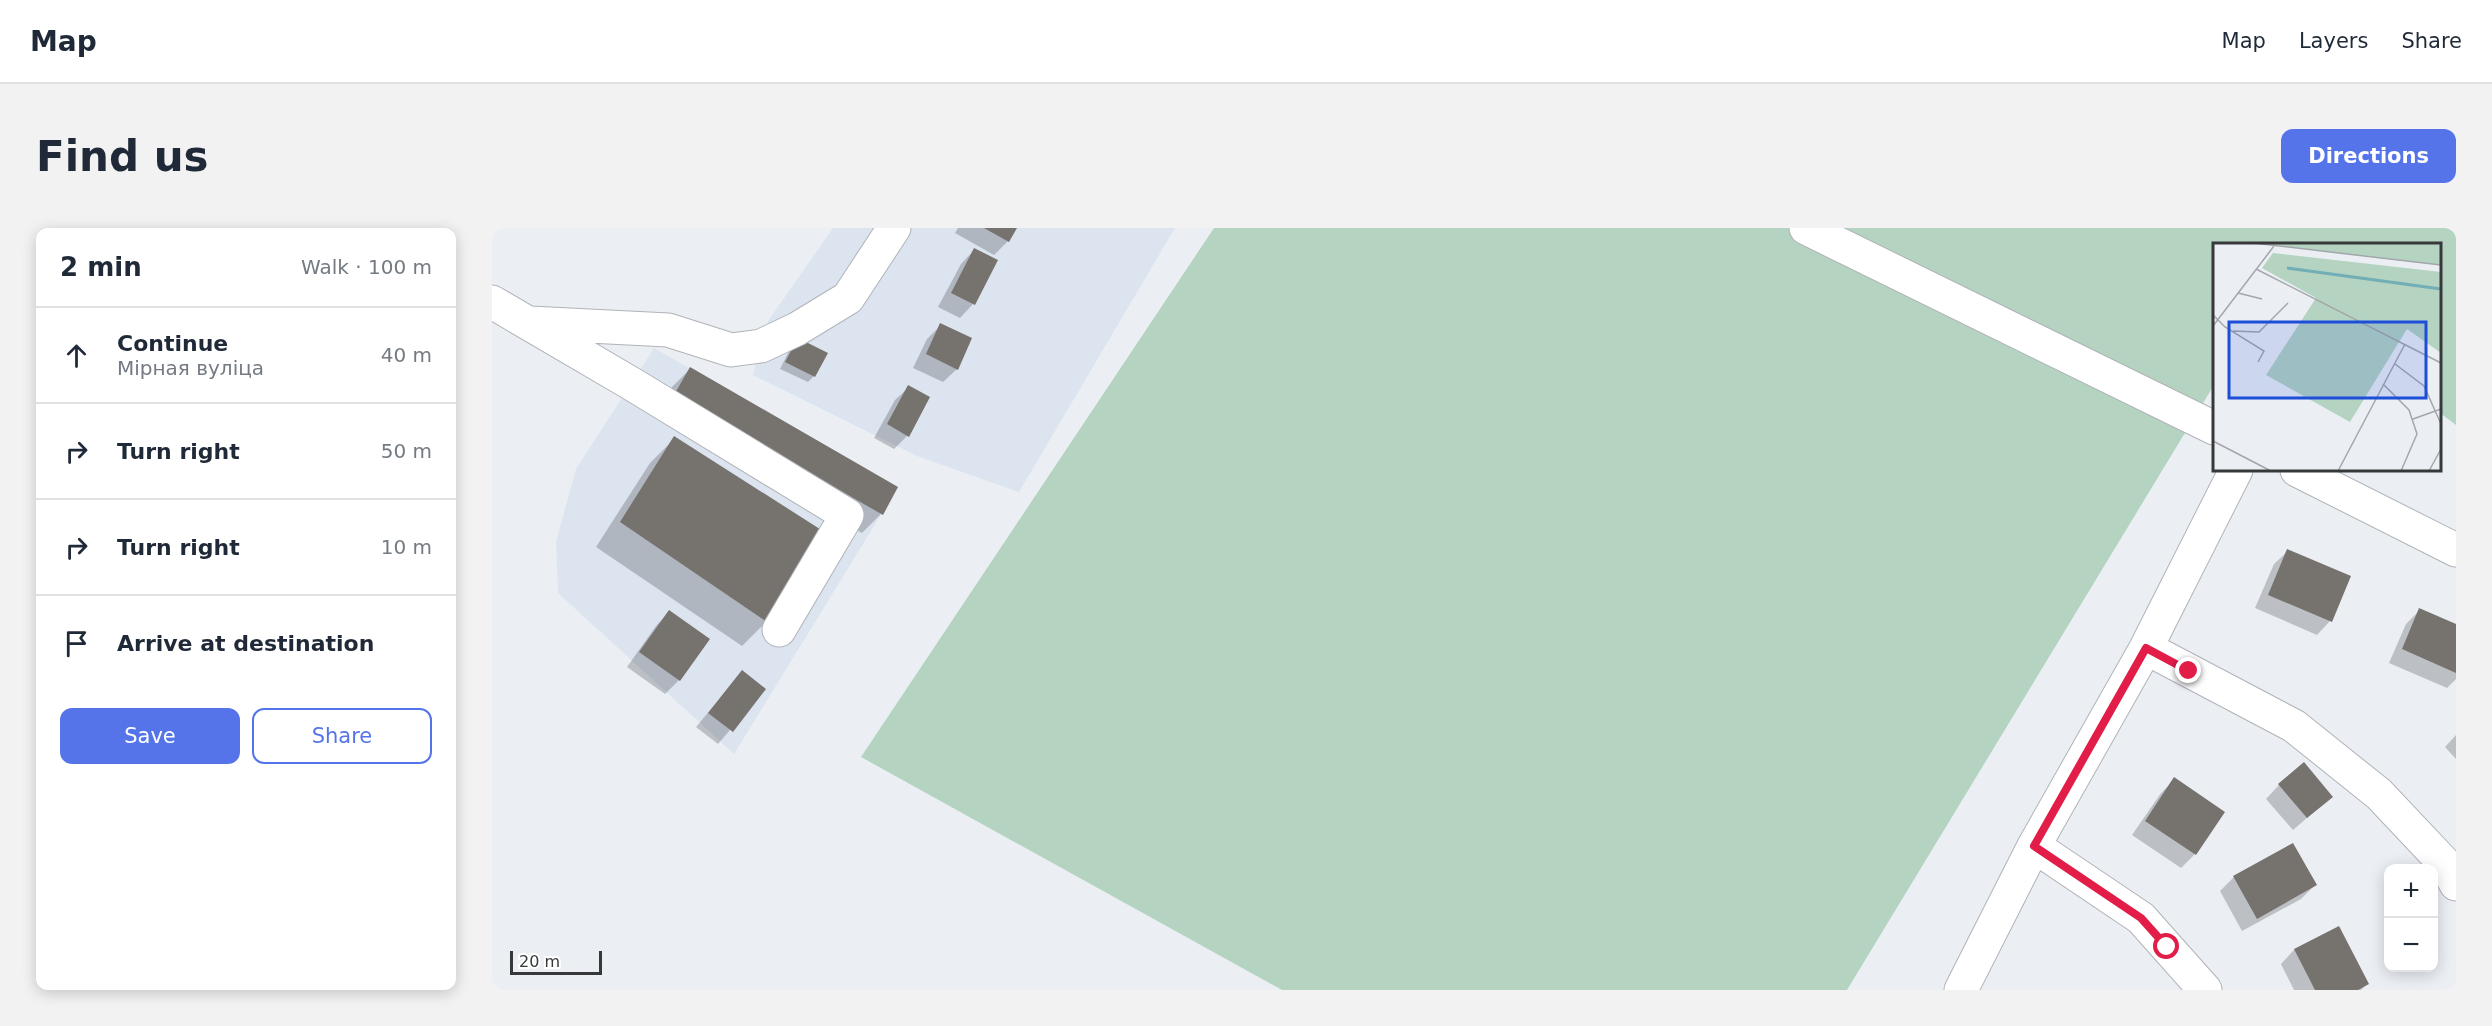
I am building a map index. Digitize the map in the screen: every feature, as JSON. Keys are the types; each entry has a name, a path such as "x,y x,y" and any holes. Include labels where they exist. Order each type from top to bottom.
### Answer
{"street":[{"path":"525,323 668,330 731,350 760,346 797,329 848,298 894,228"},
{"path":"1806,228 2213,428"},
{"path":"492,302 632,384 846,515 779,630"},
{"path":"1961,990 2034,846 2146,648 2235,471"},
{"path":"2299,471 2456,550"},
{"path":"2146,648 2294,726 2379,794 2445,864 2456,884"},
{"path":"2034,846 2141,918 2205,990"}],"shaded area":[{"path":"833,228 1175,228 1019,492 917,456 753,375 768,321"},
{"path":"654,348 898,487 734,754 558,593 556,542 576,469"}],"green space":[{"path":"1214,228 2456,228 2456,425 2441,414 2441,243 2213,243 2213,387 1847,990 1282,990 861,757"}],"building":[{"path":"984,228 1017,228 1009,242"},
{"path":"974,248 998,260 975,305 951,293"},
{"path":"940,323 972,338 958,370 926,354"},
{"path":"798,338 828,353 815,377 785,362"},
{"path":"690,367 898,487 883,515 674,395"},
{"path":"908,385 930,397 909,437 887,424"},
{"path":"674,436 823,531 767,622 620,522"},
{"path":"2287,549 2351,576 2332,622 2268,595"},
{"path":"2419,608 2456,624 2456,673 2402,649"},
{"path":"669,610 710,639 680,681 639,652"},
{"path":"742,670 766,689 733,732 708,713"},
{"path":"2304,762 2333,797 2307,818 2278,784"},
{"path":"2174,777 2225,812 2196,855 2145,821"},
{"path":"2293,843 2317,885 2257,919 2233,876"},
{"path":"2339,926 2369,984 2358,990 2315,990 2294,949"}],"route":[{"path":"2167,947 2141,918 2034,846 2146,648 2189,671"}]}
